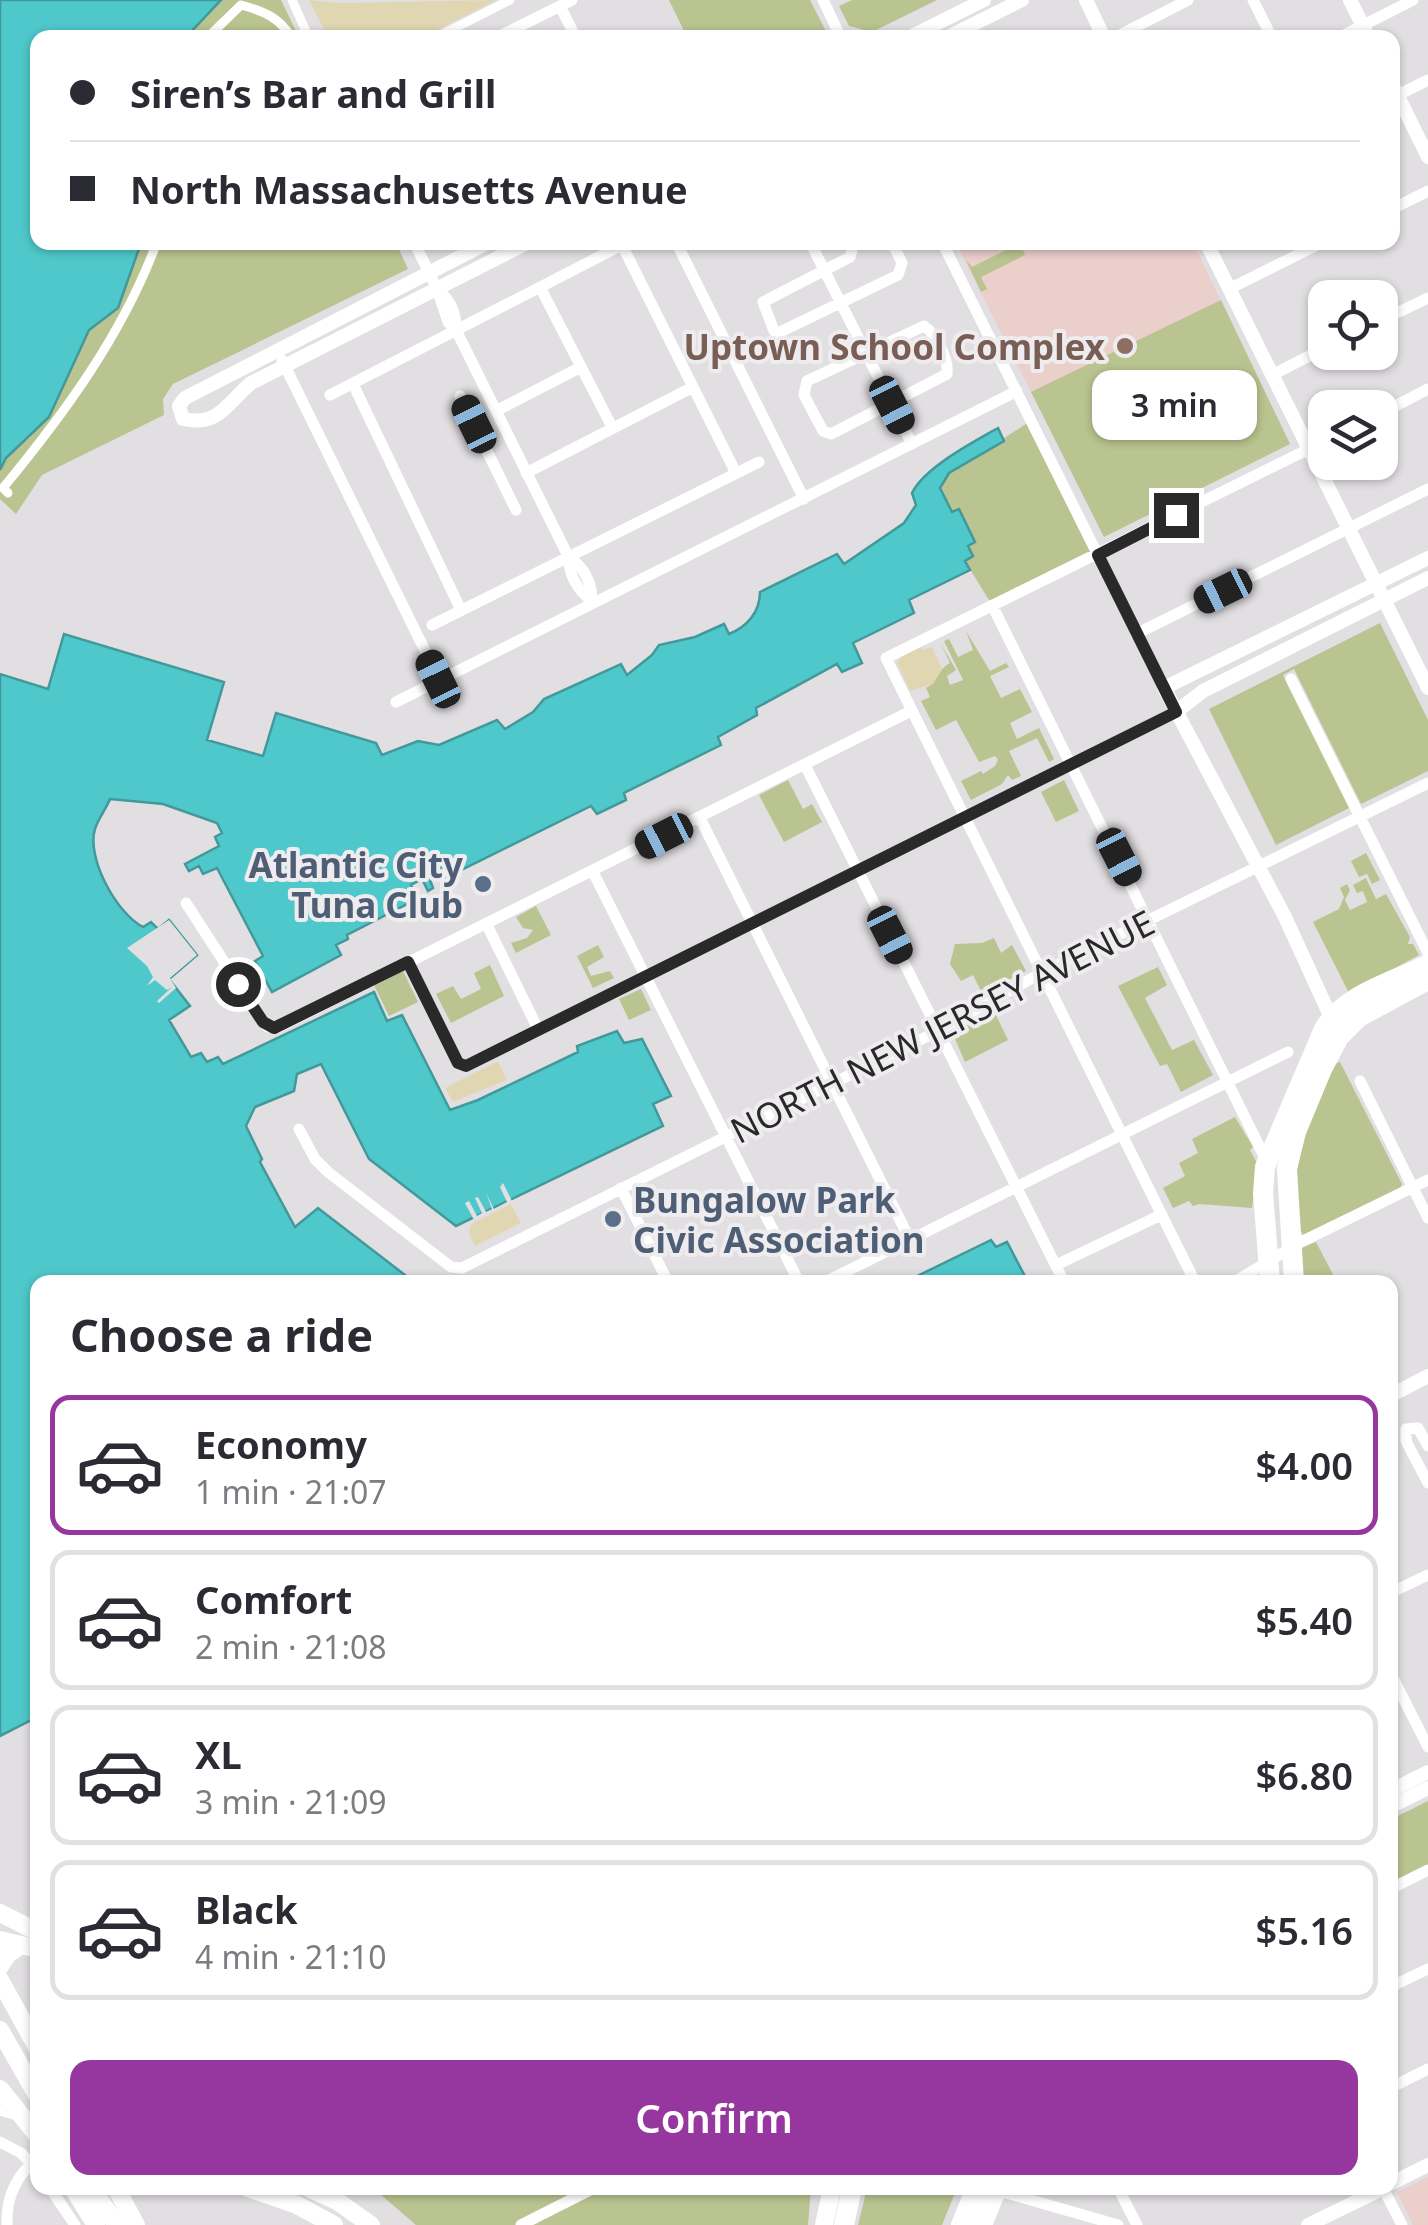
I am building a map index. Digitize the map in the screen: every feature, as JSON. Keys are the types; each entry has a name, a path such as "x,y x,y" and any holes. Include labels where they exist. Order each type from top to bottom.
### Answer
{"highway":[{"path":"1269,1273 1263,1193 1266,1160 1347,1004 1428,964"},
{"path":"1293,1275 1286,1186 1288,1159 1335,1027 1428,980"},
{"path":"834,2225 840,2195"},
{"path":"844,2225 850,2195"},
{"path":"961,2225 985,2195"},
{"path":"982,2225 988,2195"}],"main road":[{"path":"0,1913 30,1938"},
{"path":"0,1925 30,1939"},
{"path":"0,1940 30,1940"},
{"path":"0,1966 8,1954 30,1942"},
{"path":"0,1980 30,2033"},
{"path":"23,2020 30,2028"},
{"path":"0,2030 30,2083"},
{"path":"0,2043 30,2062"},
{"path":"0,2089 30,2126"},
{"path":"77,2195 96,2225"},
{"path":"93,2195 108,2225"},
{"path":"94,2195 117,2225"},
{"path":"120,2195 136,2225"},
{"path":"259,2195 307,2225"},
{"path":"268,2195 334,2225"},
{"path":"324,2195 337,2201"},
{"path":"329,2195 371,2225"},
{"path":"824,2225 830,2195"}],"street":[{"path":"292,0 305,30"},
{"path":"451,30 510,0"},
{"path":"823,0 837,30"},
{"path":"974,30 1022,0"},
{"path":"1086,0 1100,30"},
{"path":"1130,30 1188,0"},
{"path":"1253,0 1268,30"},
{"path":"1350,0 1365,30"},
{"path":"1368,30 1413,0"},
{"path":"512,30 566,3 574,30"},
{"path":"924,30 977,3 981,28"},
{"path":"215,30 241,5 268,12 286,30"},
{"path":"1400,88 1428,80"},
{"path":"1400,99 1428,157"},
{"path":"1400,204 1428,191"},
{"path":"8,493 2,488 56,423 138,293 154,250"},
{"path":"418,250 448,322 456,330 568,556 580,592 592,602"},
{"path":"473,250 184,398 179,406 183,419 200,423 222,412 251,383 513,250"},
{"path":"330,395 612,250"},
{"path":"624,250 736,474"},
{"path":"680,250 804,499"},
{"path":"814,250 912,444"},
{"path":"852,250 850,257 763,302 772,328 780,332 898,276 902,263 896,250"},
{"path":"946,250 1335,1027"},
{"path":"1210,250 1308,447"},
{"path":"1229,289 1307,250"},
{"path":"540,287 612,427"},
{"path":"1398,313 1428,298"},
{"path":"916,328 930,329 948,365 947,374 892,405 831,434 822,431 804,396 807,381 916,328"},
{"path":"276,349 438,679"},
{"path":"1272,374 1308,356"},
{"path":"496,411 581,368"},
{"path":"353,384 460,610"},
{"path":"526,473 693,387"},
{"path":"1398,405 1428,390"},
{"path":"396,702 1017,391"},
{"path":"460,396 516,510"},
{"path":"487,452 510,440"},
{"path":"1191,1275 886,658 1308,450"},
{"path":"494,466 517,454"},
{"path":"432,624 758,462"},
{"path":"1324,480 1428,688"},
{"path":"1136,634 1428,489"},
{"path":"1164,688 1428,558"},
{"path":"408,962 462,1066 1176,712 1218,683 1428,578"},
{"path":"992,605 1151,920 1266,1160"},
{"path":"1291,679 1428,953"},
{"path":"186,903 268,1027 280,1027 911,712"},
{"path":"805,765 1060,1275"},
{"name":"NORTH NEW JERSEY AVENUE","path":"299,1128 320,1164 456,1268 1428,783"},
{"path":"700,818 910,1240"},
{"path":"593,872 795,1275"},
{"path":"486,923 538,1029"},
{"path":"839,1275 1288,1052"},
{"path":"1360,1081 1428,1218"},
{"path":"1269,1273 1291,1249 1428,1180"},
{"path":"620,1188 664,1275"},
{"path":"1056,1266 1161,1215"},
{"path":"1398,1392 1428,1376"},
{"path":"1428,1446 1418,1428 1406,1429 1406,1441 1428,1483"},
{"path":"1398,1589 1428,1575"},
{"path":"1398,1688 1428,1747"},
{"path":"1398,1787 1428,1772"},
{"path":"1398,1803 1428,1788"},
{"path":"1398,1885 1428,1870"},
{"path":"1398,1984 1428,1968"},
{"path":"1398,2084 1428,2069"},
{"path":"0,2110 30,2119"},
{"path":"0,2142 30,2162"},
{"path":"1398,2180 1428,2165"},
{"path":"7,2221 14,2186 30,2167"},
{"path":"55,2195 75,2225"},
{"path":"521,2225 580,2195"},
{"path":"1014,2195 1118,2225"},
{"path":"1122,2195 1137,2225"},
{"path":"1308,2225 1369,2195"},
{"path":"1389,2195 1402,2225"}],"shaded area":[{"name":"Uptown School Complex","path":"960,250 1196,250 1290,444 1104,537"},
{"path":"1428,2177 1428,2225 1413,2225 1398,2192"}],"green space":[{"path":"221,0 281,0 296,30 193,30"},
{"path":"669,0 810,0 825,30 684,30"},
{"path":"852,0 937,0 876,30 849,26 839,6"},
{"path":"139,250 399,250 408,269 173,384 163,399 164,415 42,475 16,514 0,499 0,470 6,458 49,417 89,330 118,308"},
{"path":"1006,250 1023,250 1025,255 981,277 987,289 981,292 966,260 972,267"},
{"path":"1221,300 1290,444 1104,537 1031,392"},
{"path":"1050,339 1058,355 1038,365 1030,348"},
{"path":"1032,420 1097,555 992,605 965,561 968,546 974,542 959,509 953,512 940,488 949,474"},
{"path":"1380,623 1428,720 1428,771 1361,804 1294,669 1283,675 1349,808 1276,845 1209,709"},
{"path":"966,631 990,671 1006,663 1009,667 990,676 1001,698 1020,689 1032,712 1010,723 1017,739 1039,728 1054,759 1049,762 1037,738 1009,751 1021,776 1012,780 1008,775 1002,784 971,800 961,781 981,771 983,774 998,760 995,756 979,762 956,720 936,730 921,701 930,697 926,688 950,663 941,644 956,670 947,676 950,685 963,680 944,641 949,639 958,657 973,650"},
{"path":"788,780 803,809 812,804 822,822 784,842 759,795"},
{"path":"1064,780 1079,811 1056,822 1041,792"},
{"path":"1366,853 1380,880 1372,884 1367,874 1359,877 1351,861"},
{"path":"1366,878 1376,899 1386,894 1410,937 1408,944 1413,944 1419,955 1349,993 1313,922 1339,909 1344,897 1340,888 1347,884 1350,890 1345,900 1350,910 1367,902 1363,891 1357,893 1353,885"},
{"path":"536,906 551,935 516,953 511,943 527,938 533,930 523,928 516,917"},
{"path":"994,938 1001,953 1012,945 1026,971 982,993 973,975 961,981 950,964 955,944 982,943"},
{"path":"598,945 604,957 587,967 591,976 610,971 614,978 593,988 577,956"},
{"path":"490,965 504,996 451,1023 436,994 453,986 461,999 481,989 474,973"},
{"path":"1158,967 1167,985 1145,998 1172,1050 1194,1040 1213,1075 1181,1092 1167,1064 1160,1066 1118,986"},
{"path":"403,971 418,1002 389,1016 374,985"},
{"path":"641,989 651,1010 629,1020 619,999"},
{"path":"994,1011 1008,1040 965,1062 952,1032"},
{"path":"1340,1062 1402,1184 1399,1190 1303,1235 1297,1223 1297,1154 1335,1064"},
{"path":"1235,1117 1253,1147 1250,1150 1258,1165 1252,1208 1193,1206 1189,1201 1173,1208 1163,1188 1185,1176 1179,1163 1198,1153 1192,1139"},
{"path":"1316,1242 1333,1275 1301,1275 1301,1248"},
{"path":"1428,1801 1428,1866 1398,1881 1398,1816"},
{"path":"381,2195 810,2195 808,2225 416,2225"},
{"path":"865,2195 954,2195 942,2225 858,2225"}],"sand":[{"path":"309,0 339,3 496,0 437,30 324,30"},
{"path":"921,647 932,647 942,669 933,684 910,691 897,662"},
{"path":"498,1061 507,1080 453,1102 445,1088"},
{"path":"511,1204 521,1223 475,1246 469,1233 471,1224"}],"water":[{"path":"0,0 221,0 193,30 30,30 30,250 139,250 118,308 89,330 49,417 6,458 0,470"},
{"path":"998,428 1004,441 949,473 940,488 952,512 959,509 975,542 968,546 973,556 965,561 970,570 909,600 914,613 853,643 862,663 842,672 837,664 756,708 757,715 718,737 721,745 624,793 626,800 597,814 591,806 445,878 434,856 423,861 433,888 428,891 422,879 411,885 417,899 347,935 348,939 336,945 341,955 272,992 255,961 263,956 217,868 203,874 199,866 189,871 185,864 219,846 215,837 222,833 217,823 163,804 110,799 96,825 93,841 106,884 133,920 143,927 151,922 158,929 169,920 197,955 169,979 190,1006 169,1020 191,1057 201,1053 207,1062 218,1057 223,1064 374,992 387,1021 402,1015 450,1110 578,1052 577,1046 617,1031 624,1043 642,1039 671,1096 653,1104 663,1126 456,1226 369,1159 321,1064 297,1074 294,1091 255,1107 246,1126 260,1162 295,1227 318,1208 405,1275 30,1275 30,1721 0,1736 0,674 48,689 64,634 224,682 207,740 263,756 276,713 376,743 382,755 418,741 439,745 497,720 505,729 533,712 544,699 621,664 627,675 659,645 695,637 724,624 729,634 736,631 755,612 760,592 837,554 844,564 904,523 916,505 912,493 918,484 950,456"},
{"path":"991,1240 996,1247 1007,1242 1024,1275 919,1275"}],"pier":[{"path":"169,920 197,955 170,978 176,988 159,1003 172,987 167,990 155,980 147,986 153,977 127,948"},
{"path":"503,1183 513,1203 475,1222 465,1203 469,1201 477,1216 482,1213 475,1198 478,1197 486,1212 492,1209 486,1193 494,1209 507,1202 500,1187"}],"place":[{"name":"Uptown School Complex","path":"1125,346"},
{"name":"Atlantic City Tuna Club","path":"483,884"},
{"name":"Bungalow Park Civic Association","path":"613,1219"}],"route":[{"path":"238,984 263,1022 274,1028 408,962 458,1063 466,1066 752,925 994,800 1176,712 1098,555 1176,515"}]}
